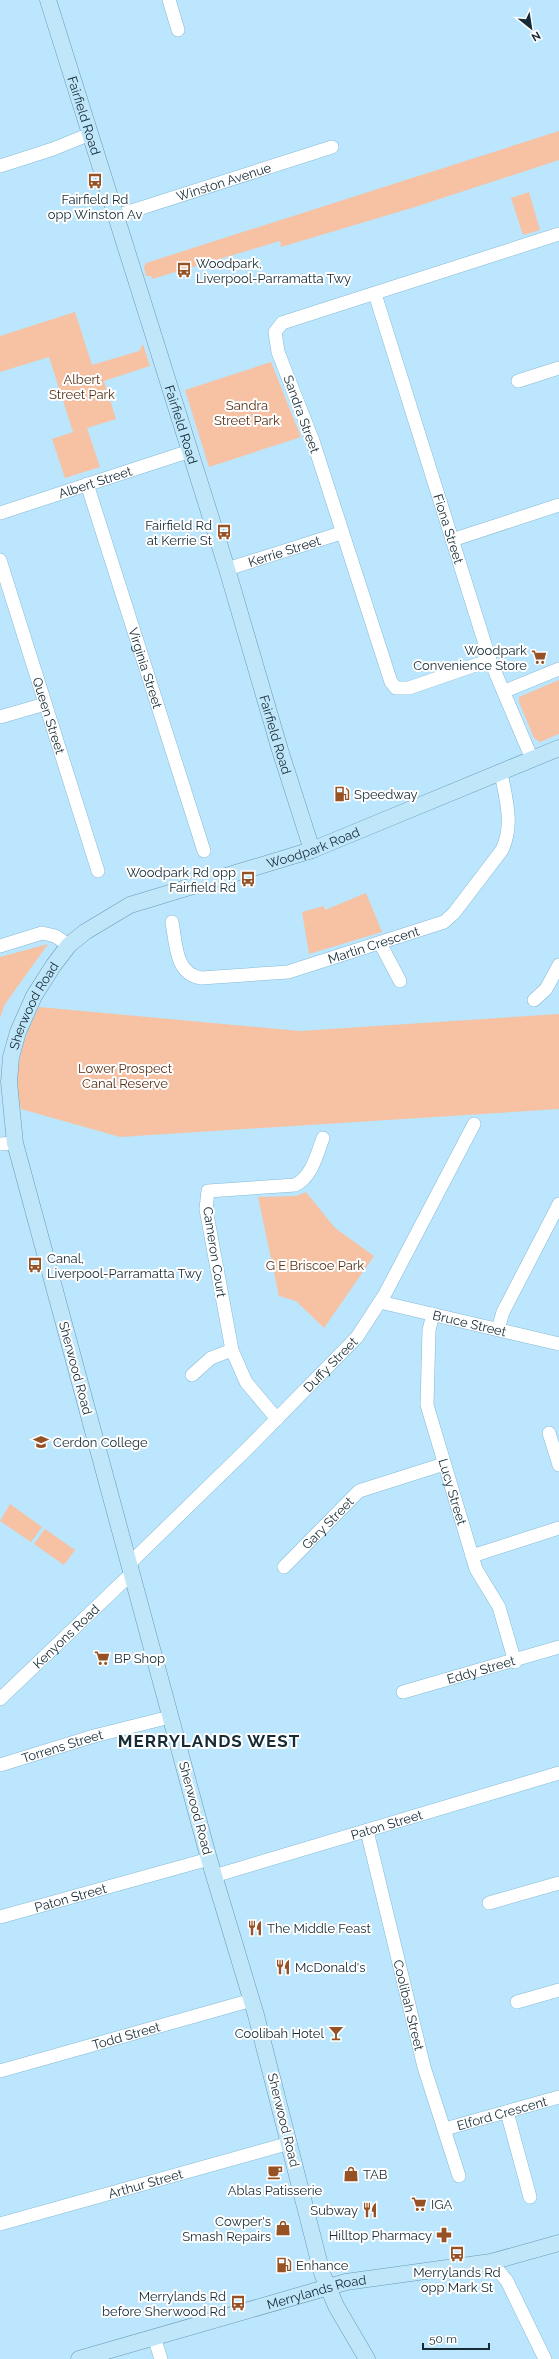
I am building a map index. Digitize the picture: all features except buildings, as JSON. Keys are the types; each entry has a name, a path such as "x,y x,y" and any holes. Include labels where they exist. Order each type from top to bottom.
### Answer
{"main road":[{"name":"Fairfield Road","path":"49,0 227,569 280,750 312,850"},
{"name":"Woodpark Road","path":"66,943 130,905 312,850 559,748"},
{"name":"Sherwood Road","path":"66,943 34,996 9,1050 0,1083 1,1107 7,1143 131,1568 214,1876 252,2000 290,2143 322,2273 336,2306 367,2359"},
{"name":"Merrylands Road","path":"79,2359 346,2282 491,2262 559,2243"}],"street":[{"path":"169,0 178,30"},
{"path":"0,166 53,149 90,134"},
{"name":"Winston Avenue","path":"116,216 332,147"},
{"name":"Sandra Street","path":"490,660 409,688 396,688 388,677 312,440 278,352 275,332 282,323 559,234"},
{"name":"Fiona Street","path":"375,294 490,660 532,759"},
{"path":"518,381 559,368"},
{"name":"Albert Street","path":"0,513 190,451"},
{"name":"Virginia Street","path":"87,484 204,851"},
{"path":"452,540 559,505"},
{"name":"Kerrie Street","path":"227,569 341,533"},
{"name":"Queen Street","path":"0,560 98,871"},
{"path":"504,691 559,669"},
{"path":"0,717 45,704"},
{"name":"Martin Crescent","path":"172,922 180,964 189,975 201,978 288,972 380,943 449,919 502,850 508,834 509,825 501,773"},
{"path":"0,946 42,933 55,936 66,943"},
{"path":"380,943 400,981"},
{"path":"534,1000 546,989 559,964"},
{"name":"Duffy Street","path":"131,1568 354,1342 380,1302 474,1124"},
{"name":"Cameron Court","path":"277,1419 246,1382 232,1350 206,1209 208,1190 295,1185 300,1182 311,1168 323,1138"},
{"path":"498,1329 503,1312 559,1204"},
{"name":"Bruce Street","path":"380,1302 559,1344"},
{"name":"Lucy Street","path":"433,1314 429,1330 427,1405 478,1574 500,1608 516,1662"},
{"path":"192,1375 211,1358 232,1350"},
{"path":"549,1432 559,1465"},
{"name":"Gary Street","path":"284,1567 359,1492 444,1464"},
{"path":"472,1556 559,1528"},
{"name":"Kenyons Road","path":"0,1698 131,1568"},
{"name":"Eddy Street","path":"403,1692 516,1662 559,1648"},
{"name":"Torrens Street","path":"0,1765 94,1736 170,1717"},
{"name":"Paton Street","path":"214,1876 559,1773"},
{"name":"Coolibah Street","path":"367,1831 424,2067 459,2176"},
{"name":"Paton Street","path":"0,1917 209,1858"},
{"path":"489,1903 559,1883"},
{"path":"517,2002 559,1990"},
{"name":"Todd Street","path":"0,2072 252,2000"},
{"name":"Elford Crescent","path":"445,2129 559,2097"},
{"path":"507,2112 530,2197"},
{"name":"Arthur Street","path":"0,2224 290,2143"},
{"path":"491,2262 507,2281 545,2359"},
{"path":"154,2337 161,2359"}],"green space":[{"path":"559,131 559,160 415,207 281,247 280,241 152,279 151,276 146,276 144,267 146,263"},
{"path":"529,192 540,230 523,235 511,198"},
{"name":"Albert Street Park","path":"75,312 92,365 139,351 143,344 150,366 104,381 116,419 87,428 100,467 65,478 52,439 73,432 49,357 0,372 0,336"},
{"name":"Sandra Street Park","path":"271,362 301,437 209,467 185,390"},
{"path":"559,680 559,734 540,742 534,738 519,702 519,697"},
{"path":"366,893 382,932 309,954 302,912 324,906 325,910"},
{"path":"48,944 5,1004 0,1018 0,957"},
{"name":"Lower Prospect Canal Reserve","path":"39,1007 300,1031 559,1014 559,1109 120,1137 21,1109 17,1082 20,1056 28,1031"},
{"name":"G E Briscoe Park","path":"306,1192 335,1228 374,1256 324,1328 296,1301 279,1296 258,1197 296,1196"},
{"path":"10,1504 42,1527 31,1542 0,1521"},
{"path":"45,1529 75,1550 64,1565 34,1544"}],"place":[{"name":"Fairfield Rd opp Winston Av","path":"95,181"},
{"name":"Woodpark, Liverpool-Parramatta Twy","path":"184,270"},
{"name":"Fairfield Rd at Kerrie St","path":"224,532"},
{"name":"Woodpark Convenience Store","path":"539,657"},
{"name":"Speedway","path":"342,794"},
{"name":"Woodpark Rd opp Fairfield Rd","path":"248,879"},
{"name":"Canal, Liverpool-Parramatta Twy","path":"35,1265"},
{"name":"Cerdon College","path":"41,1442"},
{"name":"BP Shop","path":"102,1658"},
{"name":"The Middle Feast","path":"255,1928"},
{"name":"McDonald's","path":"283,1967"},
{"name":"Coolibah Hotel","path":"336,2033"},
{"name":"Ablas Patisserie","path":"275,2172"},
{"name":"TAB","path":"351,2174"},
{"name":"IGA","path":"419,2204"},
{"name":"Subway","path":"370,2210"},
{"name":"Cowper's Smash Repairs","path":"283,2228"},
{"name":"Hilltop Pharmacy","path":"444,2235"},
{"name":"Merrylands Rd opp Mark St","path":"457,2254"},
{"name":"Enhance","path":"284,2265"},
{"name":"Merrylands Rd before Sherwood Rd","path":"238,2303"}],"district":[{"name":"MERRYLANDS WEST","path":"209,1741"}]}
